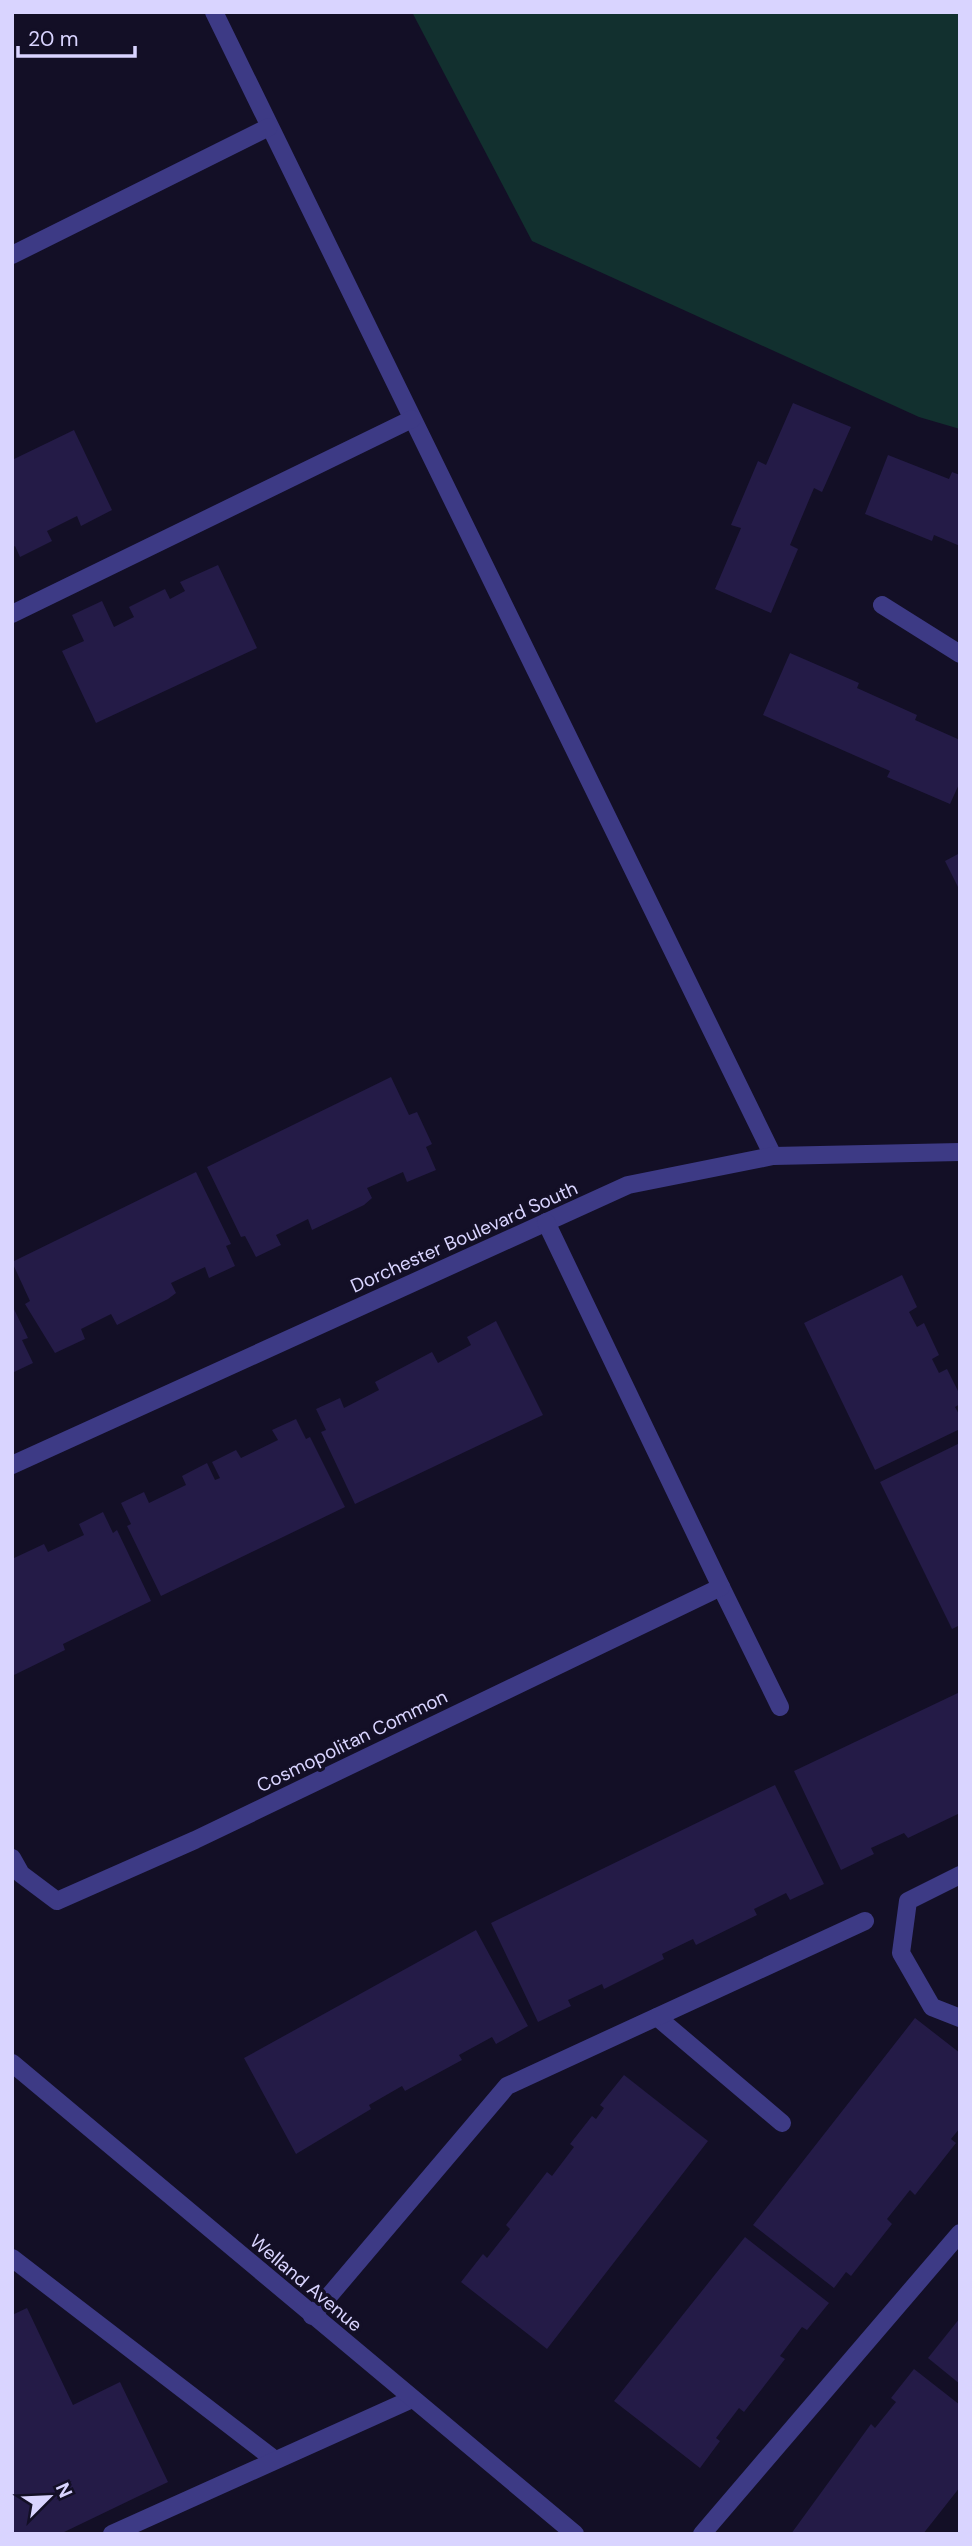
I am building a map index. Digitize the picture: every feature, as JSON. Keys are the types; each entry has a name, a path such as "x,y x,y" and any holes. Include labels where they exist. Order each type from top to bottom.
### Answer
{"street":[{"path":"214,12 773,1156"},
{"path":"12,255 269,127"},
{"path":"12,614 412,419"},
{"path":"882,604 960,654"},
{"name":"Dorchester Boulevard South","path":"12,1465 628,1185 773,1156 960,1152"},
{"path":"546,1222 780,1707"},
{"name":"Cosmopolitan Common","path":"12,1858 21,1874 57,1901 208,1834 721,1587"},
{"path":"960,1875 908,1901 901,1953 932,2007 960,2018"},
{"path":"312,2316 507,2086 865,1921"},
{"path":"657,2017 782,2123"},
{"name":"Welland Avenue","path":"12,2063 575,2534"},
{"path":"702,2534 960,2233"},
{"path":"12,2258 275,2460"},
{"path":"111,2534 412,2399"}],"green space":[{"path":"412,12 960,12 960,429 919,417 532,241"}],"building":[{"path":"793,403 851,427 822,492 814,488 790,545 798,549 771,613 715,589 741,528 731,525 758,461 766,465"},
{"path":"74,430 112,510 81,526 77,516 47,531 52,541 20,557 15,546 12,548 12,460"},
{"path":"888,455 949,479 952,472 960,475 960,546 934,535 932,541 865,514"},
{"path":"218,565 257,648 96,723 62,651 84,641 72,615 102,601 114,627 134,617 129,607 165,589 170,599 185,591 180,582"},
{"path":"790,653 859,683 857,688 917,715 915,720 960,740 960,782 950,804 887,777 890,771 763,715"},
{"path":"960,853 960,891 945,861"},
{"path":"391,1077 409,1115 417,1112 432,1144 426,1147 436,1170 407,1182 403,1172 367,1188 372,1198 364,1205 312,1230 308,1219 276,1235 281,1245 256,1257 245,1236 241,1237 207,1167"},
{"path":"196,1172 231,1244 226,1246 235,1266 209,1278 205,1267 171,1283 176,1293 168,1299 117,1325 111,1314 81,1329 85,1339 55,1353 25,1304 30,1301 12,1262"},
{"path":"902,1275 917,1307 909,1312 917,1327 924,1323 939,1355 932,1359 939,1373 947,1369 960,1395 960,1404 955,1407 960,1416 960,1429 875,1470 804,1323"},
{"path":"12,1305 28,1338 22,1340 33,1363 12,1373"},
{"path":"496,1321 543,1415 355,1504 321,1432 326,1430 316,1409 340,1398 344,1408 379,1390 375,1382 432,1352 438,1363 471,1345 467,1337"},
{"path":"296,1419 306,1439 310,1437 345,1507 161,1596 127,1526 131,1524 121,1503 144,1492 149,1503 186,1485 182,1476 207,1463 215,1480 220,1478 212,1462 236,1450 241,1458 278,1440 272,1430"},
{"path":"960,1443 960,1625 952,1629 880,1482"},
{"path":"103,1512 113,1533 117,1530 151,1601 63,1644 65,1650 12,1676 12,1559 44,1544 48,1552 84,1535 79,1524"},
{"path":"960,1692 960,1813 908,1838 904,1833 871,1848 874,1854 841,1870 794,1771"},
{"path":"775,1785 824,1884 790,1900 786,1893 754,1909 757,1915 696,1945 693,1939 662,1954 664,1959 604,1989 602,1984 568,2000 571,2006 538,2022 491,1923"},
{"path":"476,1930 528,2026 496,2044 492,2037 459,2055 462,2060 405,2091 402,2086 369,2105 371,2109 296,2154 244,2058"},
{"path":"915,2018 960,2053 960,2128 951,2139 956,2143 915,2195 910,2190 887,2219 892,2224 851,2276 846,2272 834,2288 753,2225"},
{"path":"624,2075 708,2141 547,2349 461,2282 483,2254 487,2258 510,2229 506,2225 547,2172 552,2176 574,2147 570,2144 592,2116 596,2119 604,2108 600,2105"},
{"path":"745,2237 829,2303 807,2330 802,2327 780,2356 785,2359 744,2412 739,2408 716,2438 720,2441 700,2468 614,2401"},
{"path":"27,2308 73,2405 120,2382 168,2482 60,2534 12,2533 12,2315"},
{"path":"960,2318 960,2384 928,2358"},
{"path":"914,2369 960,2405 960,2487 923,2534 791,2534 871,2424 875,2428 896,2402 891,2398"}]}
